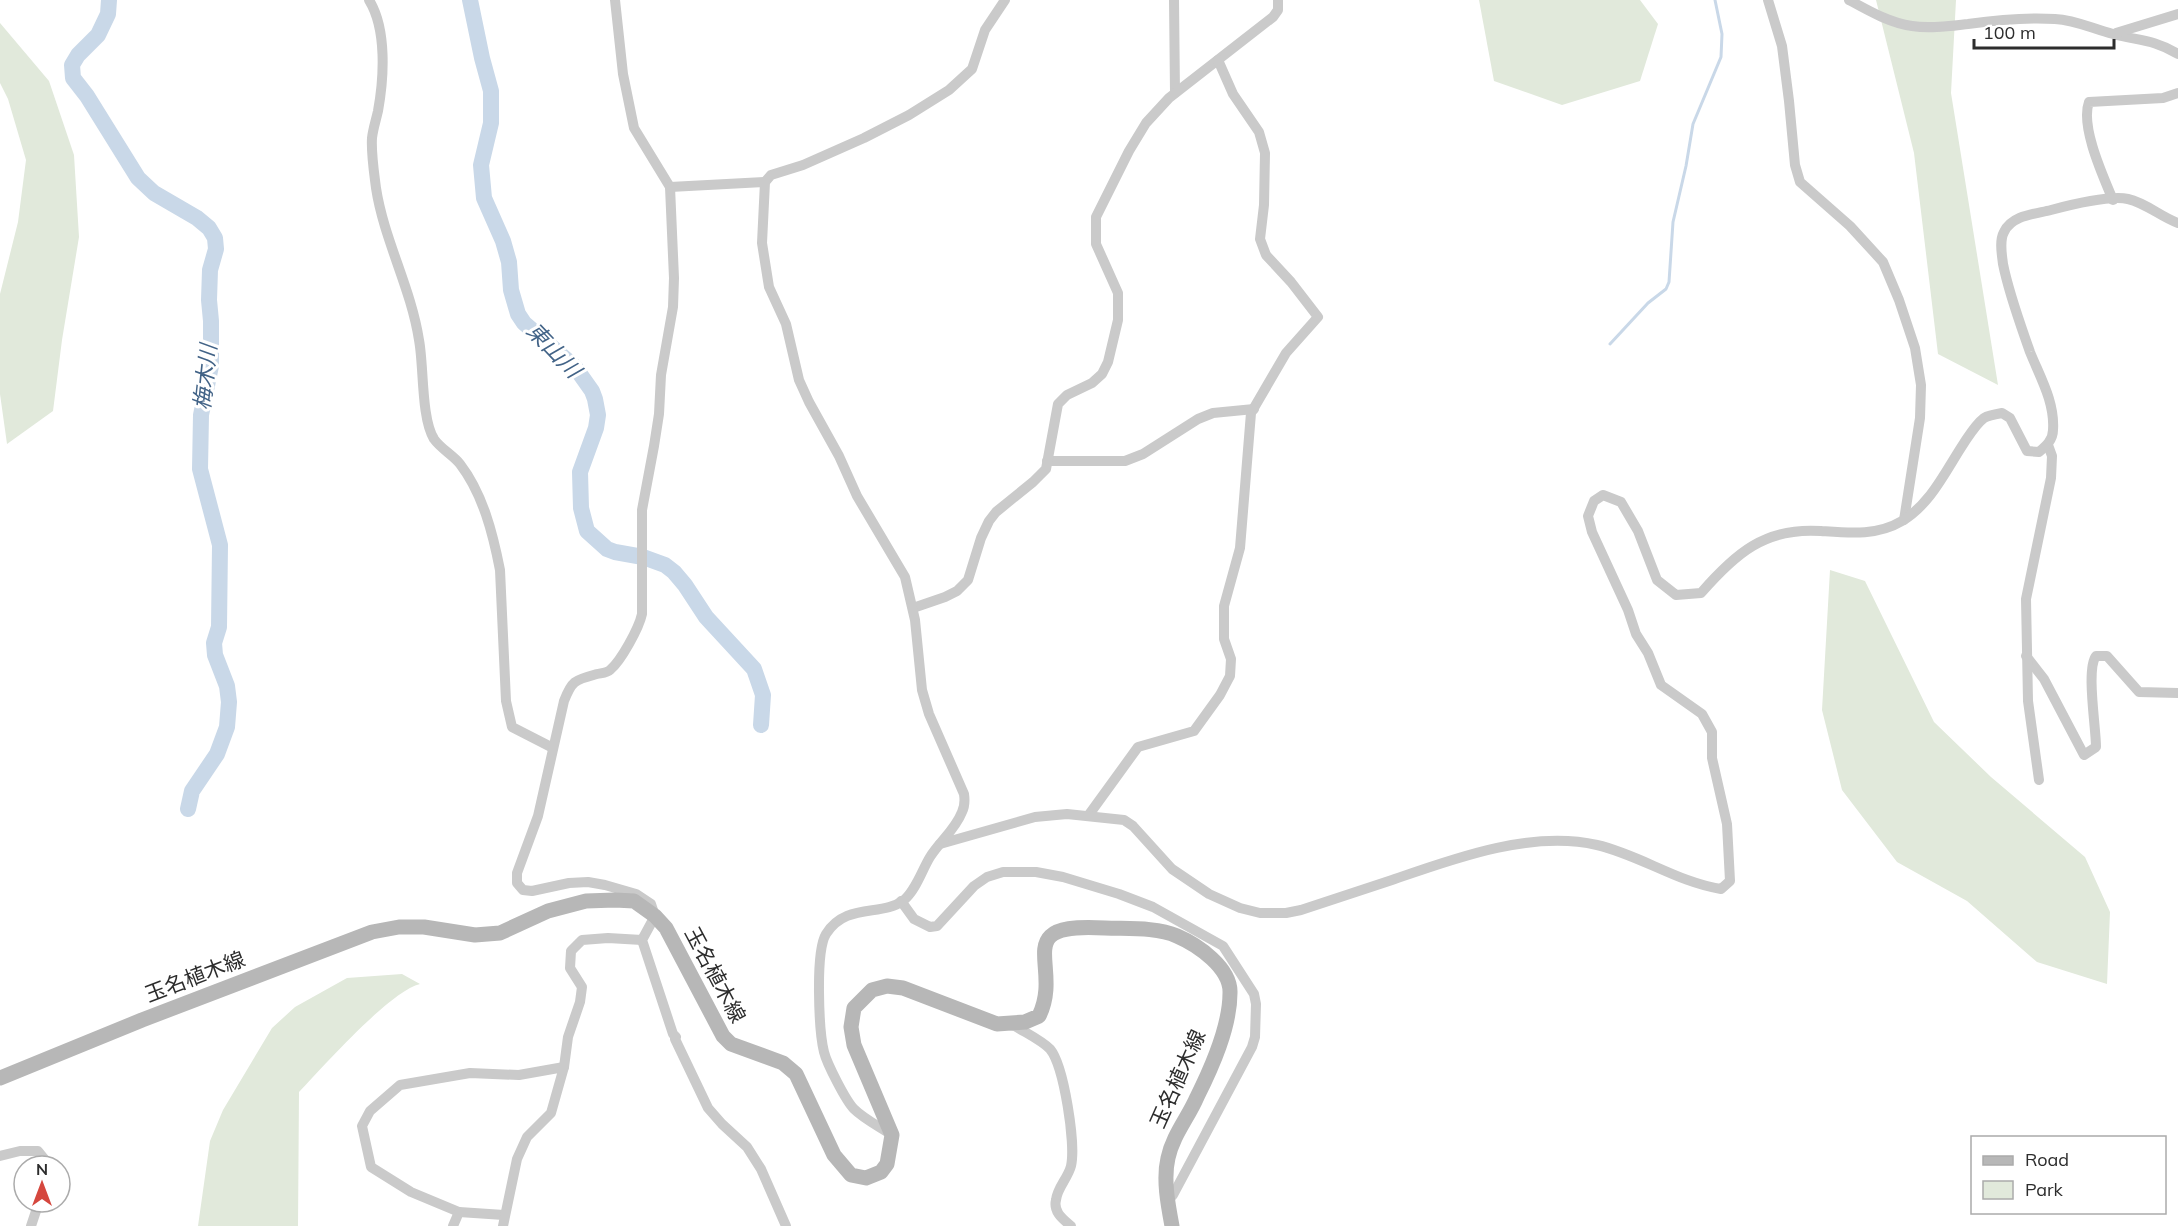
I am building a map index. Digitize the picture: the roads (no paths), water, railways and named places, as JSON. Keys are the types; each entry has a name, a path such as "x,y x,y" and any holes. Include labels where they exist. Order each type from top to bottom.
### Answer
{"main road":[{"name":"玉名植木線","path":"0,1078 142,1020 372,932 399,927 424,927 475,936 500,933 548,910 586,901 634,901 655,916 666,928 723,1036 731,1044 783,1062 796,1074 834,1155 851,1175 866,1178 881,1172 887,1164 892,1135 854,1045 851,1027 854,1008 862,998 872,990 887,986 903,988 997,1024 1025,1022 1039,1016 1046,1003 1045,943 1052,933 1063,928 1095,927 1151,930 1176,936 1209,956 1223,971 1231,991 1227,1020 1209,1072 1191,1110 1173,1140 1167,1160 1168,1200 1172,1226"}],"street":[{"path":"369,0 380,35 383,77 372,138 376,187 393,253 412,302 420,343 427,420 434,439 458,462 471,480 497,552 500,570 506,701 512,727 553,748"},
{"path":"615,0 623,74 634,128 670,188 674,278 673,307 661,375 659,414 642,510 642,614 640,624 629,644 609,671 576,680 570,685 538,816 518,873 517,883 523,890 532,891 569,883 588,882 636,894 651,904 655,916 642,940 673,1034 708,1108 747,1148 761,1169 786,1226"},
{"path":"892,1135 854,1109 827,1062 821,1030 820,975 824,939 830,929 850,914 901,901 915,884 962,813 964,794 929,714 922,690 913,608 904,577 857,496 839,456 809,402 799,380 786,324 772,298 765,275 762,243 765,182 771,175 802,165 864,138 950,90 972,69 985,30 1005,0"},
{"path":"1174,0 1175,93"},
{"path":"913,608 957,591 968,580 981,538 989,521 996,512 1046,469 1058,404 1067,395 1092,383 1102,374 1108,362 1118,320 1118,293 1096,244 1096,217 1146,123 1175,93 1273,17 1278,10 1278,0"},
{"path":"1768,0 1782,46 1790,101 1795,165 1800,182 1850,226 1883,262 1915,348 1921,385 1920,418 1904,520"},
{"path":"1849,0 1891,20 1913,26 1933,27 2004,20 2055,19 2078,22 2113,34 2152,41 2178,54"},
{"path":"2113,34 2178,14"},
{"path":"1088,816 1138,747 1194,731 1220,696 1230,676 1231,659 1224,639 1224,606 1240,548 1251,413 1286,353 1318,317 1291,282 1266,255 1260,239 1264,205 1265,153 1259,132 1233,94 1218,60"},
{"path":"2112,200 2089,132 2086,110 2089,102 2163,99 2178,93"},
{"path":"670,188 765,182"},
{"path":"940,844 1035,817 1067,814 1124,820 1133,826 1172,869 1194,885 1240,908 1260,913 1286,913 1302,910 1437,864 1492,849 1559,841 1597,845 1632,855 1701,886 1721,890 1730,881 1727,824 1712,758 1712,732 1702,714 1661,685 1648,653 1636,634 1628,610 1592,532 1588,516 1594,501 1604,495 1621,502 1638,531 1657,580 1676,595 1701,593 1726,564 1753,544 1788,533 1869,532 1890,527 1904,520 1926,500 1974,427 1986,417 2002,413 2010,418 2027,451 2039,452 2048,445 2053,432 2051,401 2031,353 2007,280 2001,253 2003,233 2019,217 2069,205 2128,199 2178,223"},
{"path":"1047,461 1125,461 1143,454 1213,412 1254,409"},
{"path":"2039,780 2028,702 2026,599 2051,478 2052,456 2048,445"},
{"path":"2026,656 2044,679 2084,755 2096,747 2091,662 2096,656 2107,656 2139,692 2178,693"},
{"path":"901,901 914,919 930,927 937,926 974,886 987,877 1003,872 1036,872 1063,877 1153,907 1222,946 1254,994 1256,1037 1173,1195 1168,1200"},
{"path":"564,1067 519,1075 470,1073 400,1085 370,1111 362,1126 371,1167 411,1192 459,1212 503,1221 517,1159 527,1137 551,1113 564,1067 568,1037 580,1002 582,987 570,968 571,951 582,940 608,938 642,940"},
{"path":"997,1024 1015,1026 1047,1046 1052,1051 1063,1079 1072,1147 1071,1166 1055,1201 1058,1214 1071,1226"},
{"path":"0,1156 20,1151 38,1151 40,1154"},
{"path":"453,1226 459,1212"}],"waterway":[{"name":"梅木川","path":"109,0 108,14 98,35 78,55 72,65 73,78 87,96 138,178 154,193 197,218 209,228 215,238 216,249 210,270 209,300 211,366 201,415 200,469 220,545 219,627 214,643 215,655 227,686 229,702 227,727 217,754 192,791 188,809"},
{"name":"東山川","path":"470,0 491,91 491,123 481,165 484,198 503,241 509,262 511,290 518,314 524,323 575,367 595,399 598,415 596,428 580,472 581,508 587,531 607,549 643,557 665,565 674,572 706,617 754,669 763,695 761,725"},
{"path":"1610,344 1648,303 1666,289 1669,282 1673,222 1693,124 1721,57 1722,34 1715,0"}]}
